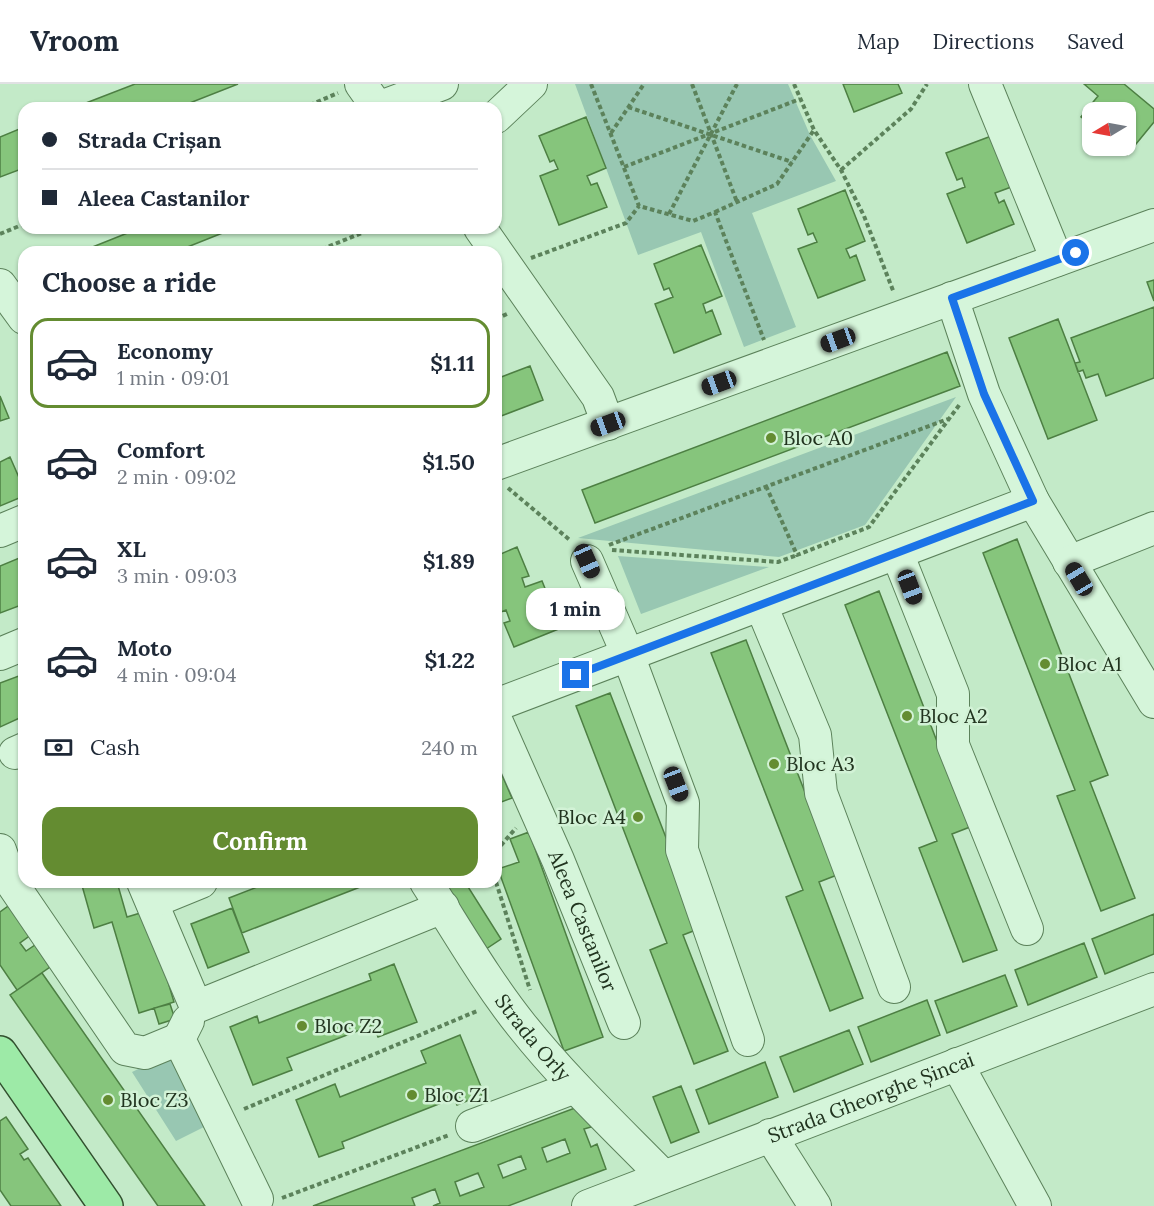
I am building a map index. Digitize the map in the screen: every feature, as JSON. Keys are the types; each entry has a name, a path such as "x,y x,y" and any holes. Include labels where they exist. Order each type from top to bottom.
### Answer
{"main road":[{"path":"5,1070 106,1206"}],"street":[{"path":"502,111 531,84"},
{"path":"985,84 1057,260"},
{"path":"394,102 438,85"},
{"path":"352,88 370,102"},
{"path":"502,474 608,424 1154,225"},
{"path":"502,260 598,397 608,424"},
{"path":"0,285 18,310"},
{"path":"952,298 984,394 1033,501 1154,702"},
{"path":"502,703 1033,501"},
{"path":"0,531 18,524"},
{"path":"1069,562 1154,528"},
{"path":"591,553 683,803 682,850 748,1040"},
{"path":"897,553 952,694 953,745 1027,929"},
{"path":"761,604 815,735 821,793 894,987"},
{"path":"0,654 18,646"},
{"name":"Aleea Castanilor","path":"502,734 558,860 624,1023"},
{"path":"0,850 6,885 125,1049 145,1053 179,1039 196,1007 434,895"},
{"path":"169,888 148,892 196,1007"},
{"name":"Strada Orly","path":"434,895 502,1000 523,1028 575,1087 663,1176"},
{"name":"Strada Gheorghe Șincai","path":"588,1206 1154,989"},
{"path":"179,1039 257,1199"},
{"path":"957,1064 1035,1206"},
{"path":"472,1126 575,1087"},
{"path":"770,1136 815,1206"}],"path":[{"path":"591,84 639,206"},
{"path":"611,133 644,84"},
{"path":"692,84 738,202"},
{"path":"669,214 737,84"},
{"path":"794,84 814,130 841,170 864,216 902,316"},
{"path":"841,170 911,109 927,84"},
{"path":"318,102 352,88"},
{"path":"624,168 800,99"},
{"path":"628,107 792,162"},
{"path":"639,206 693,220 715,212 777,184 814,130"},
{"path":"508,269 626,223 639,206"},
{"path":"715,212 773,363"},
{"path":"0,234 18,226"},
{"path":"330,246 359,234"},
{"path":"502,475 591,553 777,562 868,527 979,378"},
{"path":"591,553 948,419"},
{"path":"766,486 809,586"},
{"path":"498,888 535,1003 523,1028"},
{"path":"218,1120 502,1000"},
{"path":"257,1199 280,1198 472,1126"}],"green space":[{"path":"575,84 788,84 810,135 836,181 752,213 796,327 744,347 701,232 638,255"},
{"path":"956,397 865,525 779,557 578,538"},
{"path":"618,556 769,567 641,614"},
{"path":"178,1050 214,1122 176,1141 132,1072"}],"building":[{"path":"135,84 238,84 192,102 88,102"},
{"path":"843,84 898,84 902,93 854,112"},
{"path":"1084,84 1124,84 1154,109 1154,122 1136,144 1136,102 1093,102 1098,96"},
{"path":"586,117 606,168 587,176 591,185 597,183 607,207 559,225 540,176 558,169 554,160 550,162 539,136"},
{"path":"18,130 18,170 0,177 0,137"},
{"path":"994,135 1014,186 995,193 999,203 1004,200 1014,224 967,243 947,194 965,187 962,178 957,180 946,153"},
{"path":"845,190 865,241 846,249 850,258 856,255 865,280 818,298 798,249 817,242 813,233 808,235 798,209"},
{"path":"125,234 220,234 190,246 95,246"},
{"path":"701,245 722,296 703,304 706,313 712,310 721,334 674,353 655,304 673,297 669,288 664,290 654,264"},
{"path":"1154,280 1154,301 1147,282"},
{"path":"1154,307 1154,378 1106,396 1098,374 1086,378 1083,370 1078,372 1075,363 1080,362 1071,338"},
{"path":"1058,319 1097,420 1048,439 1009,338"},
{"name":"Bloc A0","path":"947,352 960,386 595,523 582,490"},
{"path":"530,366 543,400 502,416 502,377"},
{"path":"0,396 9,418 0,421"},
{"path":"10,457 18,475 18,498 0,506 0,462"},
{"name":"Bloc A1","path":"1017,539 1108,775 1090,782 1135,898 1101,911 1057,796 1075,790 983,553"},
{"path":"517,547 529,576 522,578 525,587 542,581 561,628 514,647 504,623 510,621 506,610 502,612 502,553"},
{"path":"18,558 18,606 0,613 0,566"},
{"name":"Bloc A2","path":"879,591 970,827 952,834 997,950 963,962 919,848 937,841 845,605"},
{"name":"Bloc A3","path":"746,640 837,875 819,882 863,998 830,1011 786,897 803,890 711,653"},
{"path":"18,676 18,719 0,727 0,683"},
{"name":"Bloc A4","path":"610,693 701,928 683,935 728,1051 694,1064 650,950 667,943 576,706"},
{"path":"502,775 512,798 502,802"},
{"path":"529,832 603,1037 564,1051 502,880 502,868 519,862 510,839"},
{"path":"83,888 119,888 127,917 147,911 174,1002 139,1013 112,922 94,928"},
{"path":"255,888 358,888 242,933 229,898"},
{"path":"438,888 469,888 501,939 480,953"},
{"path":"18,899 39,929 20,943 26,951 35,945 50,967 17,990 0,965 0,912"},
{"path":"232,908 249,952 208,968 191,924"},
{"path":"1154,914 1154,954 1105,974 1092,939"},
{"path":"1084,943 1097,977 1028,1005 1015,970"},
{"name":"Bloc Z2","path":"394,964 417,1022 378,1037 373,1025 287,1058 292,1070 253,1085 230,1027 257,1016 259,1023 371,980 369,974"},
{"name":"Bloc Z3","path":"42,973 205,1206 158,1206 10,995"},
{"path":"1005,975 1017,1006 947,1033 935,1001"},
{"path":"927,1000 940,1035 871,1062 858,1027"},
{"path":"170,1004 175,1019 159,1024 154,1008"},
{"path":"849,1030 863,1064 794,1092 780,1057"},
{"name":"Bloc Z1","path":"460,1035 484,1094 457,1105 454,1098 342,1142 344,1148 319,1157 296,1100 335,1084 340,1097 426,1063 421,1051"},
{"path":"765,1062 778,1097 709,1124 696,1090"},
{"path":"681,1086 699,1132 671,1143 653,1097"},
{"path":"583,1105 591,1127 584,1129 591,1147 597,1144 606,1169 508,1206 433,1206 440,1203 435,1189 412,1198 415,1206 313,1206","holes":["565,1139 570,1153 547,1162 542,1148","521,1156 526,1169 503,1178 498,1165","478,1173 484,1187 460,1196 455,1182"]},
{"path":"6,1117 28,1149 20,1154 24,1160 28,1158 61,1206 11,1206 0,1190 0,1121"}],"place":[{"name":"Bloc A0","path":"771,438"},
{"name":"Bloc A1","path":"1045,664"},
{"name":"Bloc A2","path":"907,716"},
{"name":"Bloc A3","path":"774,764"},
{"name":"Bloc A4","path":"638,817"},
{"name":"Bloc Z2","path":"302,1026"},
{"name":"Bloc Z1","path":"412,1095"},
{"name":"Bloc Z3","path":"108,1100"}],"route":[{"path":"576,675 1033,501 984,394 952,298 1076,253"}]}
